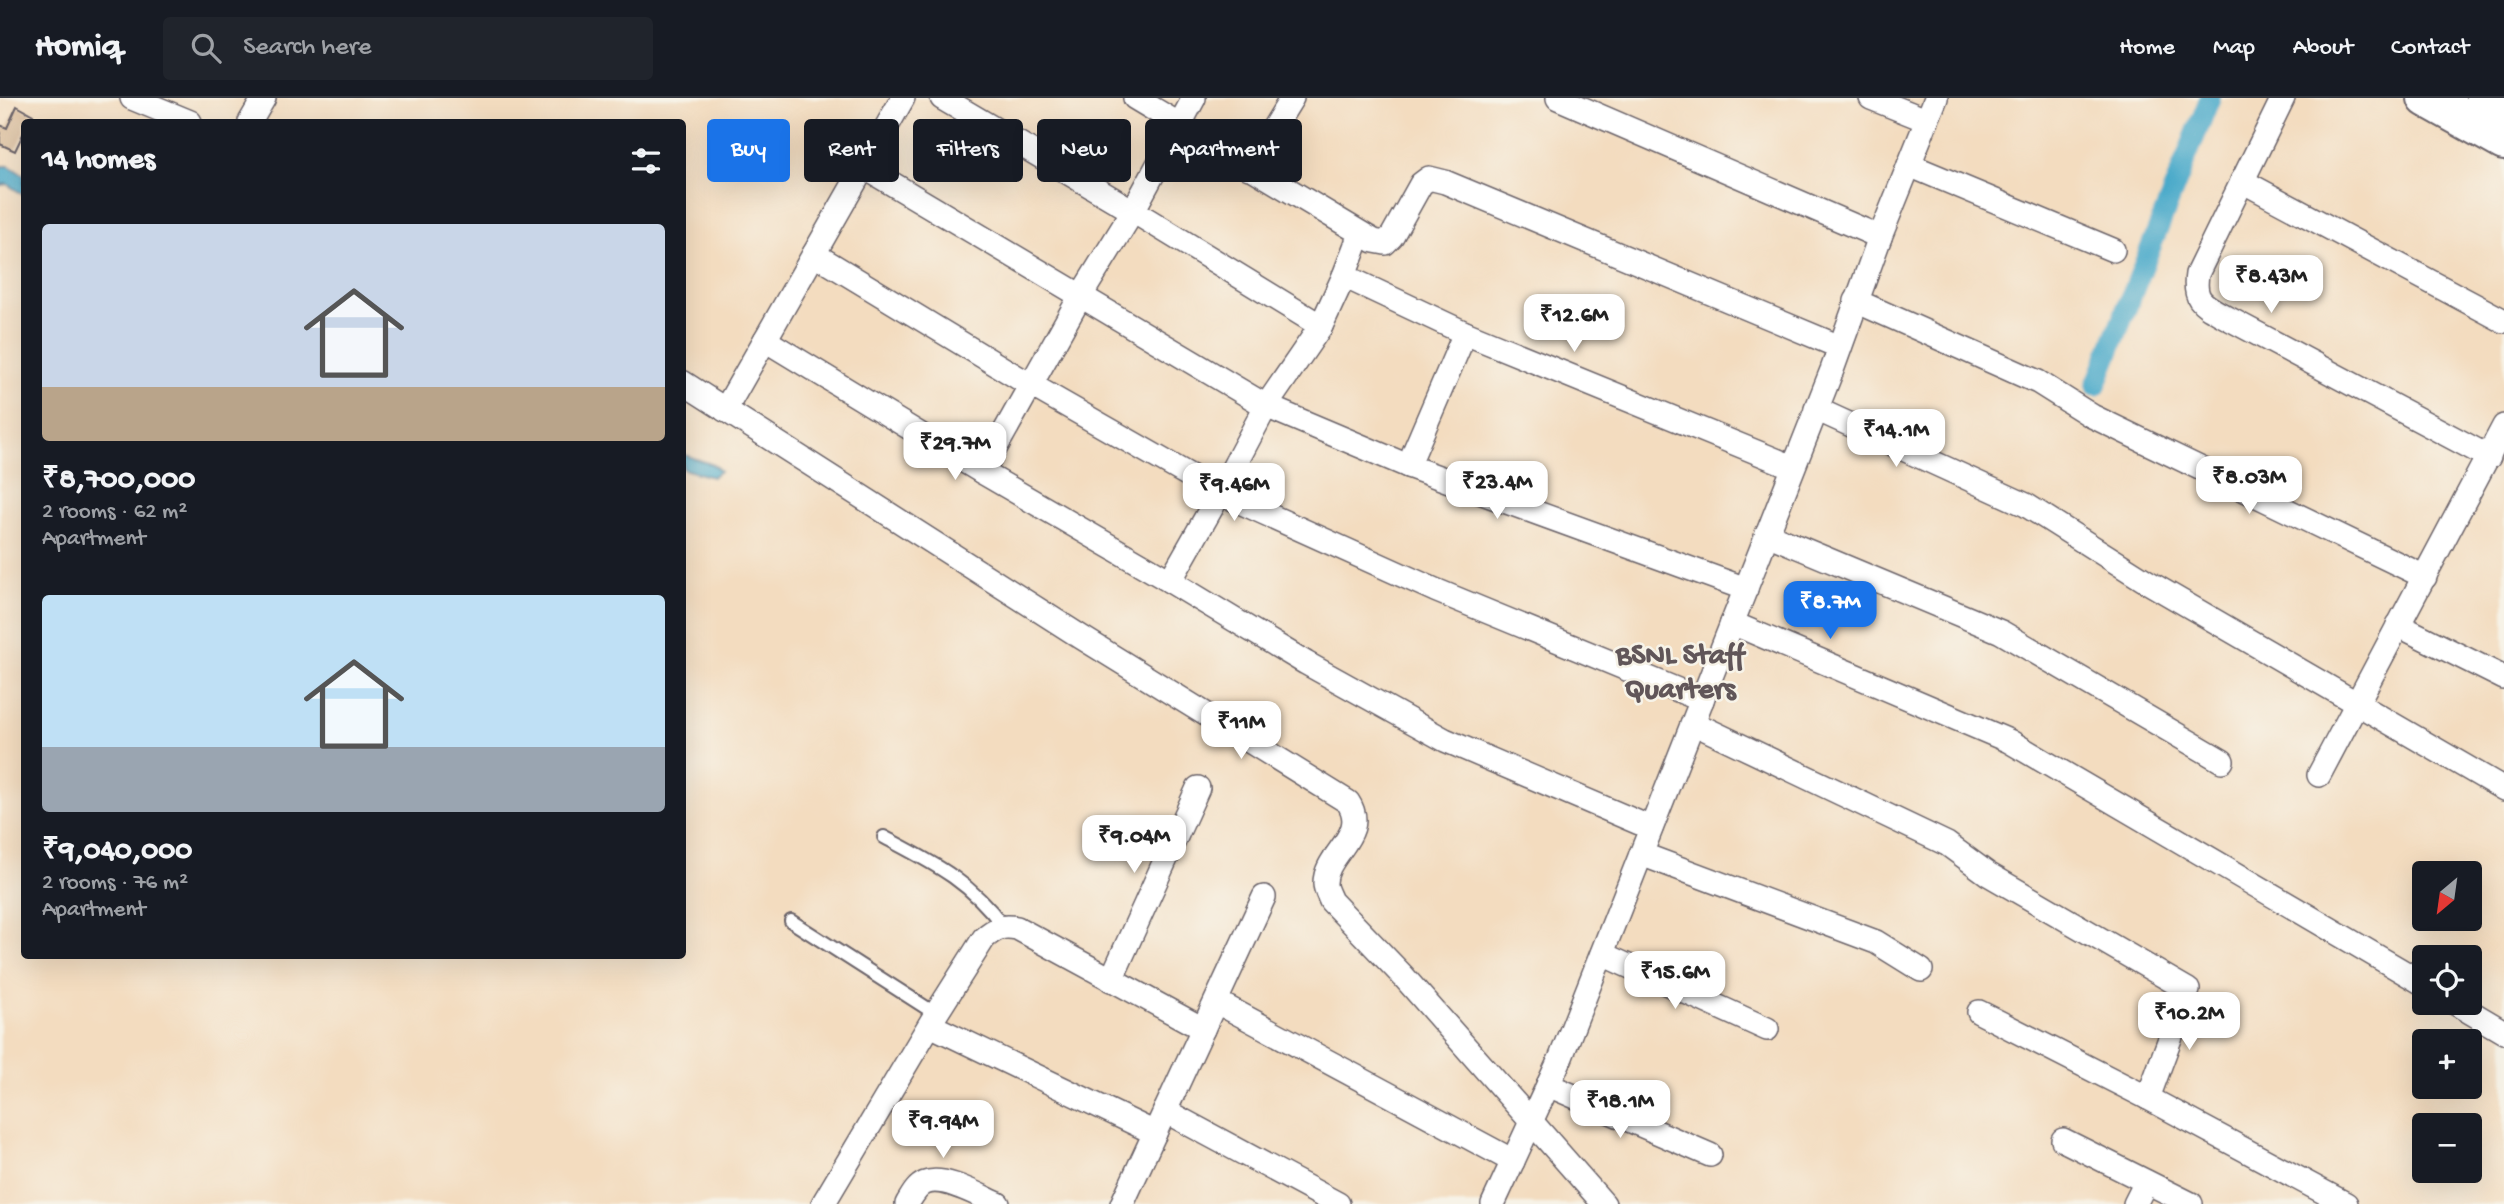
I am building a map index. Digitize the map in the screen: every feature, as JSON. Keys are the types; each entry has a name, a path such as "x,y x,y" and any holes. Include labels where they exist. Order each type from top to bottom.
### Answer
{"highway":[{"path":"2427,98 2504,141"},
{"path":"2485,98 2504,108"}],"street":[{"path":"132,98 183,119"},
{"path":"252,119 264,98"},
{"path":"891,119 903,98"},
{"path":"942,98 1321,326"},
{"path":"1135,98 1169,119"},
{"path":"1182,119 1194,98"},
{"path":"1279,119 1292,98"},
{"path":"1558,98 1880,237"},
{"path":"1871,98 1926,120"},
{"path":"1493,1204 1532,1122 1602,954 1936,98"},
{"path":"2283,98 2197,274 2194,290 2199,299 2224,316 2488,457"},
{"path":"1909,165 2113,250"},
{"path":"1274,182 1360,234 1385,243 1392,236 1420,184 1429,178 1446,182 1840,347"},
{"path":"2242,181 2504,321"},
{"path":"725,411 855,182"},
{"path":"889,182 1266,406 1408,466 1746,589"},
{"path":"982,472 1080,297 1149,182"},
{"path":"1170,581 1266,406 1321,326 1360,234"},
{"path":"814,254 1220,493 1436,590 1702,700"},
{"path":"1344,276 1465,333 1793,467"},
{"path":"1856,301 2038,382 2092,416 2425,577"},
{"path":"1408,466 1465,333"},
{"path":"765,340 1306,663 1445,740 1651,828"},
{"path":"686,385 1348,802 1355,819 1352,830 1331,864 1325,884 1331,901 1404,976 1604,1204"},
{"path":"1816,408 2026,505 2146,581 2504,789"},
{"path":"2319,775 2504,426"},
{"path":"1767,534 1950,608 2001,632 2222,761"},
{"path":"1732,623 2009,741 2412,977"},
{"path":"2398,625 2504,678"},
{"path":"1693,723 1947,844 1988,874 2188,990 2148,1098"},
{"path":"1111,980 1198,788"},
{"path":"1642,854 1876,942 1921,970"},
{"path":"1122,1204 1264,897"},
{"path":"823,1204 984,938 1003,926 1017,928 1203,1029"},
{"path":"1602,954 1767,1029"},
{"path":"1217,1002 1513,1161"},
{"path":"1979,1013 2148,1098 2347,1204"},
{"path":"2475,1015 2504,1032"},
{"path":"933,1019 1155,1133"},
{"path":"1548,1085 1710,1155"},
{"path":"1165,1111 1338,1204"},
{"path":"2063,1140 2191,1204"},
{"path":"908,1204 916,1190 926,1182 937,1182 950,1184 998,1204"},
{"path":"2135,1204 2146,1182"}],"lane":[{"path":"884,837 967,885 986,902 1003,926"},
{"path":"791,921 933,1019"}],"water":[{"path":"0,166 9,166 21,173 21,193 7,184 0,185"},
{"path":"686,455 714,465 720,471 712,477 686,470"}],"building":[{"path":"17,106 33,115 31,119 21,119 21,138 15,151 0,144 0,125 7,128"}],"waterway":[{"path":"2096,385 2210,98"}],"district":[{"name":"BSNL Staff Quarters","path":"1680,674"}]}
